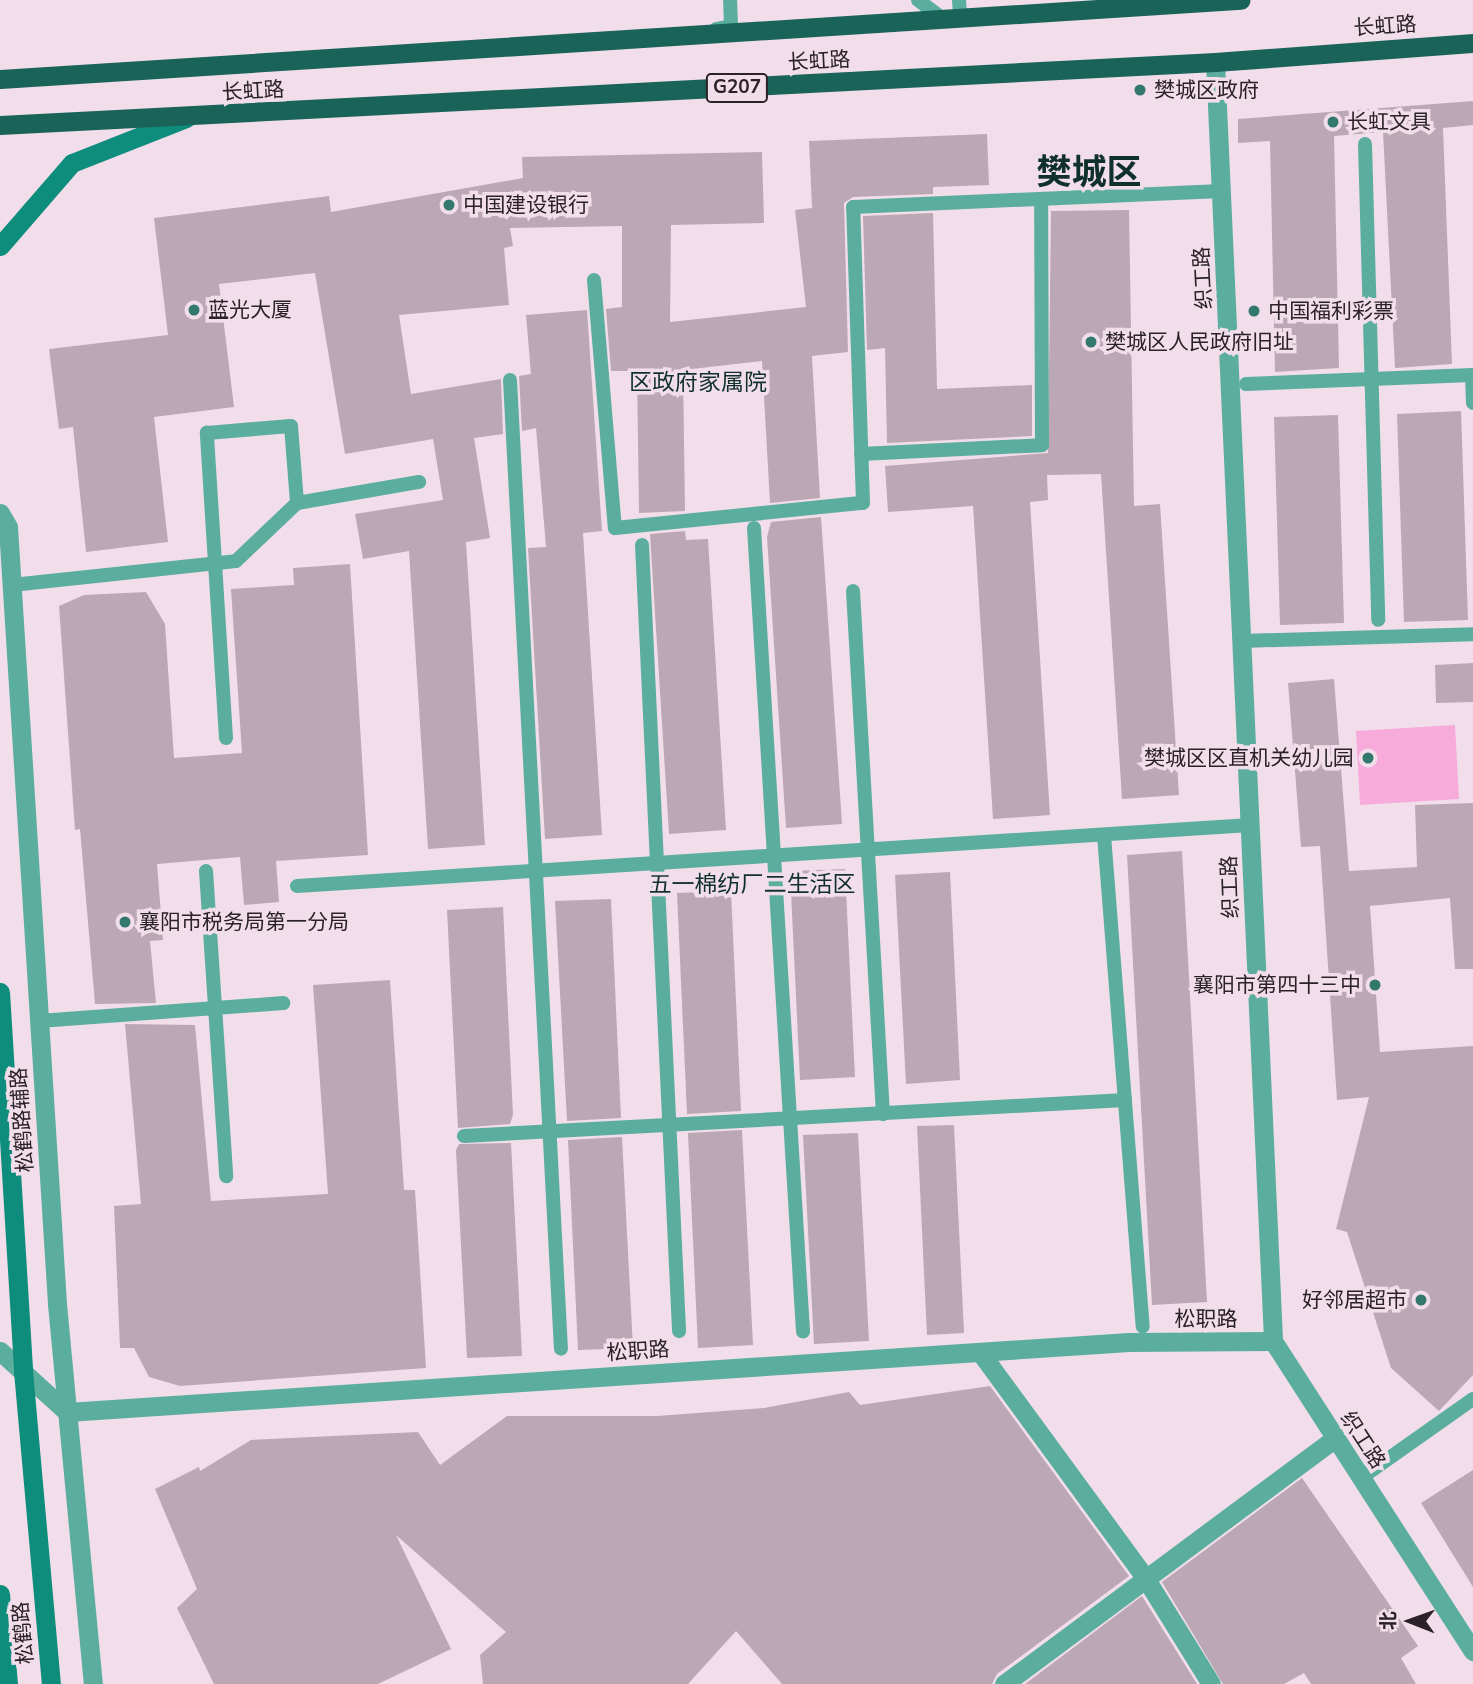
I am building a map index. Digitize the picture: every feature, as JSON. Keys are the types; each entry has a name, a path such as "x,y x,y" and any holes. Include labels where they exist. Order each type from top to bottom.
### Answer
{"highway":[{"name":"长虹路","path":"0,79 937,15 960,7 1240,0"},
{"name":"长虹路","path":"0,125 186,118 1215,62 1473,43"}],"main road":[{"path":"0,246 72,163 186,118"},
{"name":"松鹤路","path":"0,992 23,1371 51,1684"},
{"name":"松鹤路","path":"0,1594 8,1684"}],"street":[{"name":"织工路","path":"1215,62 1273,1341 1473,1651"},
{"name":"松鹤路辅路","path":"0,513 8,527 67,1412 93,1684"},
{"name":"松职路","path":"67,1412 1129,1342 1273,1341"},
{"path":"0,1350 67,1412"},
{"path":"980,1352 1146,1578 1211,1684"},
{"path":"1004,1684 1335,1438"}],"lane":[{"path":"708,30 731,26 730,0"},
{"path":"918,0 937,15"},
{"path":"1365,144 1378,620"},
{"path":"594,280 615,528 863,503 853,206 1222,191"},
{"path":"861,454 1042,445 1041,199"},
{"path":"1246,384 1472,375 1473,403"},
{"path":"510,380 538,871 561,1349"},
{"path":"226,738 206,433 291,426 297,503"},
{"path":"12,585 236,561 297,503 419,482"},
{"path":"754,528 803,1332"},
{"path":"642,545 679,1331"},
{"path":"853,591 883,1114"},
{"path":"1242,641 1473,634"},
{"path":"297,886 1250,825"},
{"path":"1104,835 1143,1326"},
{"path":"206,871 226,1176"},
{"path":"39,1021 284,1003"},
{"path":"464,1136 1125,1100"},
{"path":"1361,1478 1473,1399"}],"shaded area":[{"path":"1455,725 1459,799 1360,805 1356,731"}],"building":[{"path":"1473,101 1473,125 1443,128 1452,364 1395,368 1383,132 1334,136 1339,368 1275,372 1270,141 1238,143 1238,119"},
{"path":"987,134 989,185 933,187 933,194 853,197 844,203 848,352 812,356 820,498 770,503 762,361 683,370 685,511 639,513 637,371 611,371 606,309 622,307 622,226 510,228 513,246 504,248 509,305 399,315 411,394 501,379 503,434 474,438 490,538 466,542 485,845 428,849 409,551 363,559 355,514 443,500 433,439 345,454 315,273 219,284 234,407 154,417 168,542 86,552 73,427 59,429 49,349 168,335 154,218 329,196 331,212 523,178 522,157 762,152 764,223 671,225 670,322 806,307 795,210 812,208 809,141"},
{"path":"1129,210 1134,506 1160,504 1179,795 1122,799 1101,474 1047,475 1048,500 1030,502 1050,815 993,819 973,506 888,512 885,466 1048,453 1051,211"},
{"path":"933,213 937,389 1032,385 1032,436 887,443 885,348 867,350 863,216"},
{"path":"587,310 602,531 583,533 602,835 545,839 528,548 546,547 536,428 522,431 519,376 531,374 526,315"},
{"path":"1461,411 1468,620 1404,622 1397,414"},
{"path":"1338,415 1344,623 1280,625 1274,417"},
{"path":"821,517 842,824 786,828 767,537 771,522"},
{"path":"685,531 686,540 708,539 726,830 669,834 650,534"},
{"path":"350,564 368,855 276,861 279,902 244,905 240,857 157,864 163,940 150,941 156,1003 95,1004 80,829 75,830 59,606 84,595 146,592 165,624 174,758 242,753 231,589 294,585 293,568"},
{"path":"1473,663 1473,702 1436,703 1435,665"},
{"path":"1334,679 1349,871 1417,867 1415,805 1473,803 1473,969 1455,969 1450,898 1370,906 1380,1052 1473,1046 1473,1375 1439,1411 1391,1368 1347,1232 1336,1229 1369,1097 1337,1100 1320,846 1301,847 1288,683"},
{"path":"1182,851 1207,1302 1152,1305 1127,855"},
{"path":"845,869 855,1077 800,1080 790,871"},
{"path":"950,872 960,1080 906,1084 895,875"},
{"path":"731,891 741,1111 687,1114 677,893"},
{"path":"611,899 621,1118 567,1121 555,901"},
{"path":"503,907 513,1115 510,1124 458,1128 447,910"},
{"path":"390,980 404,1190 415,1190 426,1368 180,1386 149,1377 134,1348 120,1348 114,1206 141,1204 125,1024 195,1025 211,1201 328,1194 313,985"},
{"path":"954,1125 964,1333 927,1335 917,1126"},
{"path":"742,1130 753,1345 698,1348 688,1133"},
{"path":"858,1133 869,1341 814,1344 803,1135"},
{"path":"622,1137 633,1348 578,1350 568,1140"},
{"path":"511,1143 522,1356 467,1358 456,1150 459,1144"},
{"path":"990,1386 1129,1576 997,1674 992,1684 782,1684 736,1631 688,1684 483,1684 480,1655 506,1632 396,1535 451,1649 378,1684 214,1684 177,1608 197,1589 155,1489 199,1467 200,1471 251,1440 418,1432 440,1465 507,1416 657,1416 764,1408 849,1392 860,1405"},
{"path":"1473,1470 1473,1587 1421,1503"},
{"path":"1302,1478 1418,1646 1401,1658 1416,1684 1311,1684 1304,1673 1284,1684 1223,1684 1162,1582"},
{"path":"1142,1596 1197,1684 1025,1684"}],"place":[{"name":"樊城区政府","path":"1140,90"},
{"name":"长虹文具","path":"1333,122"},
{"name":"中国建设银行","path":"449,205"},
{"name":"蓝光大厦","path":"194,310"},
{"name":"中国福利彩票","path":"1254,311"},
{"name":"樊城区人民政府旧址","path":"1091,342"},
{"name":"樊城区区直机关幼儿园","path":"1368,758"},
{"name":"襄阳市税务局第一分局","path":"125,922"},
{"name":"襄阳市第四十三中","path":"1375,985"},
{"name":"好邻居超市","path":"1421,1300"}],"district":[{"name":"樊城区","path":"1089,173"},
{"name":"区政府家属院","path":"698,383"},
{"name":"五一棉纺厂二生活区","path":"752,885"}]}
